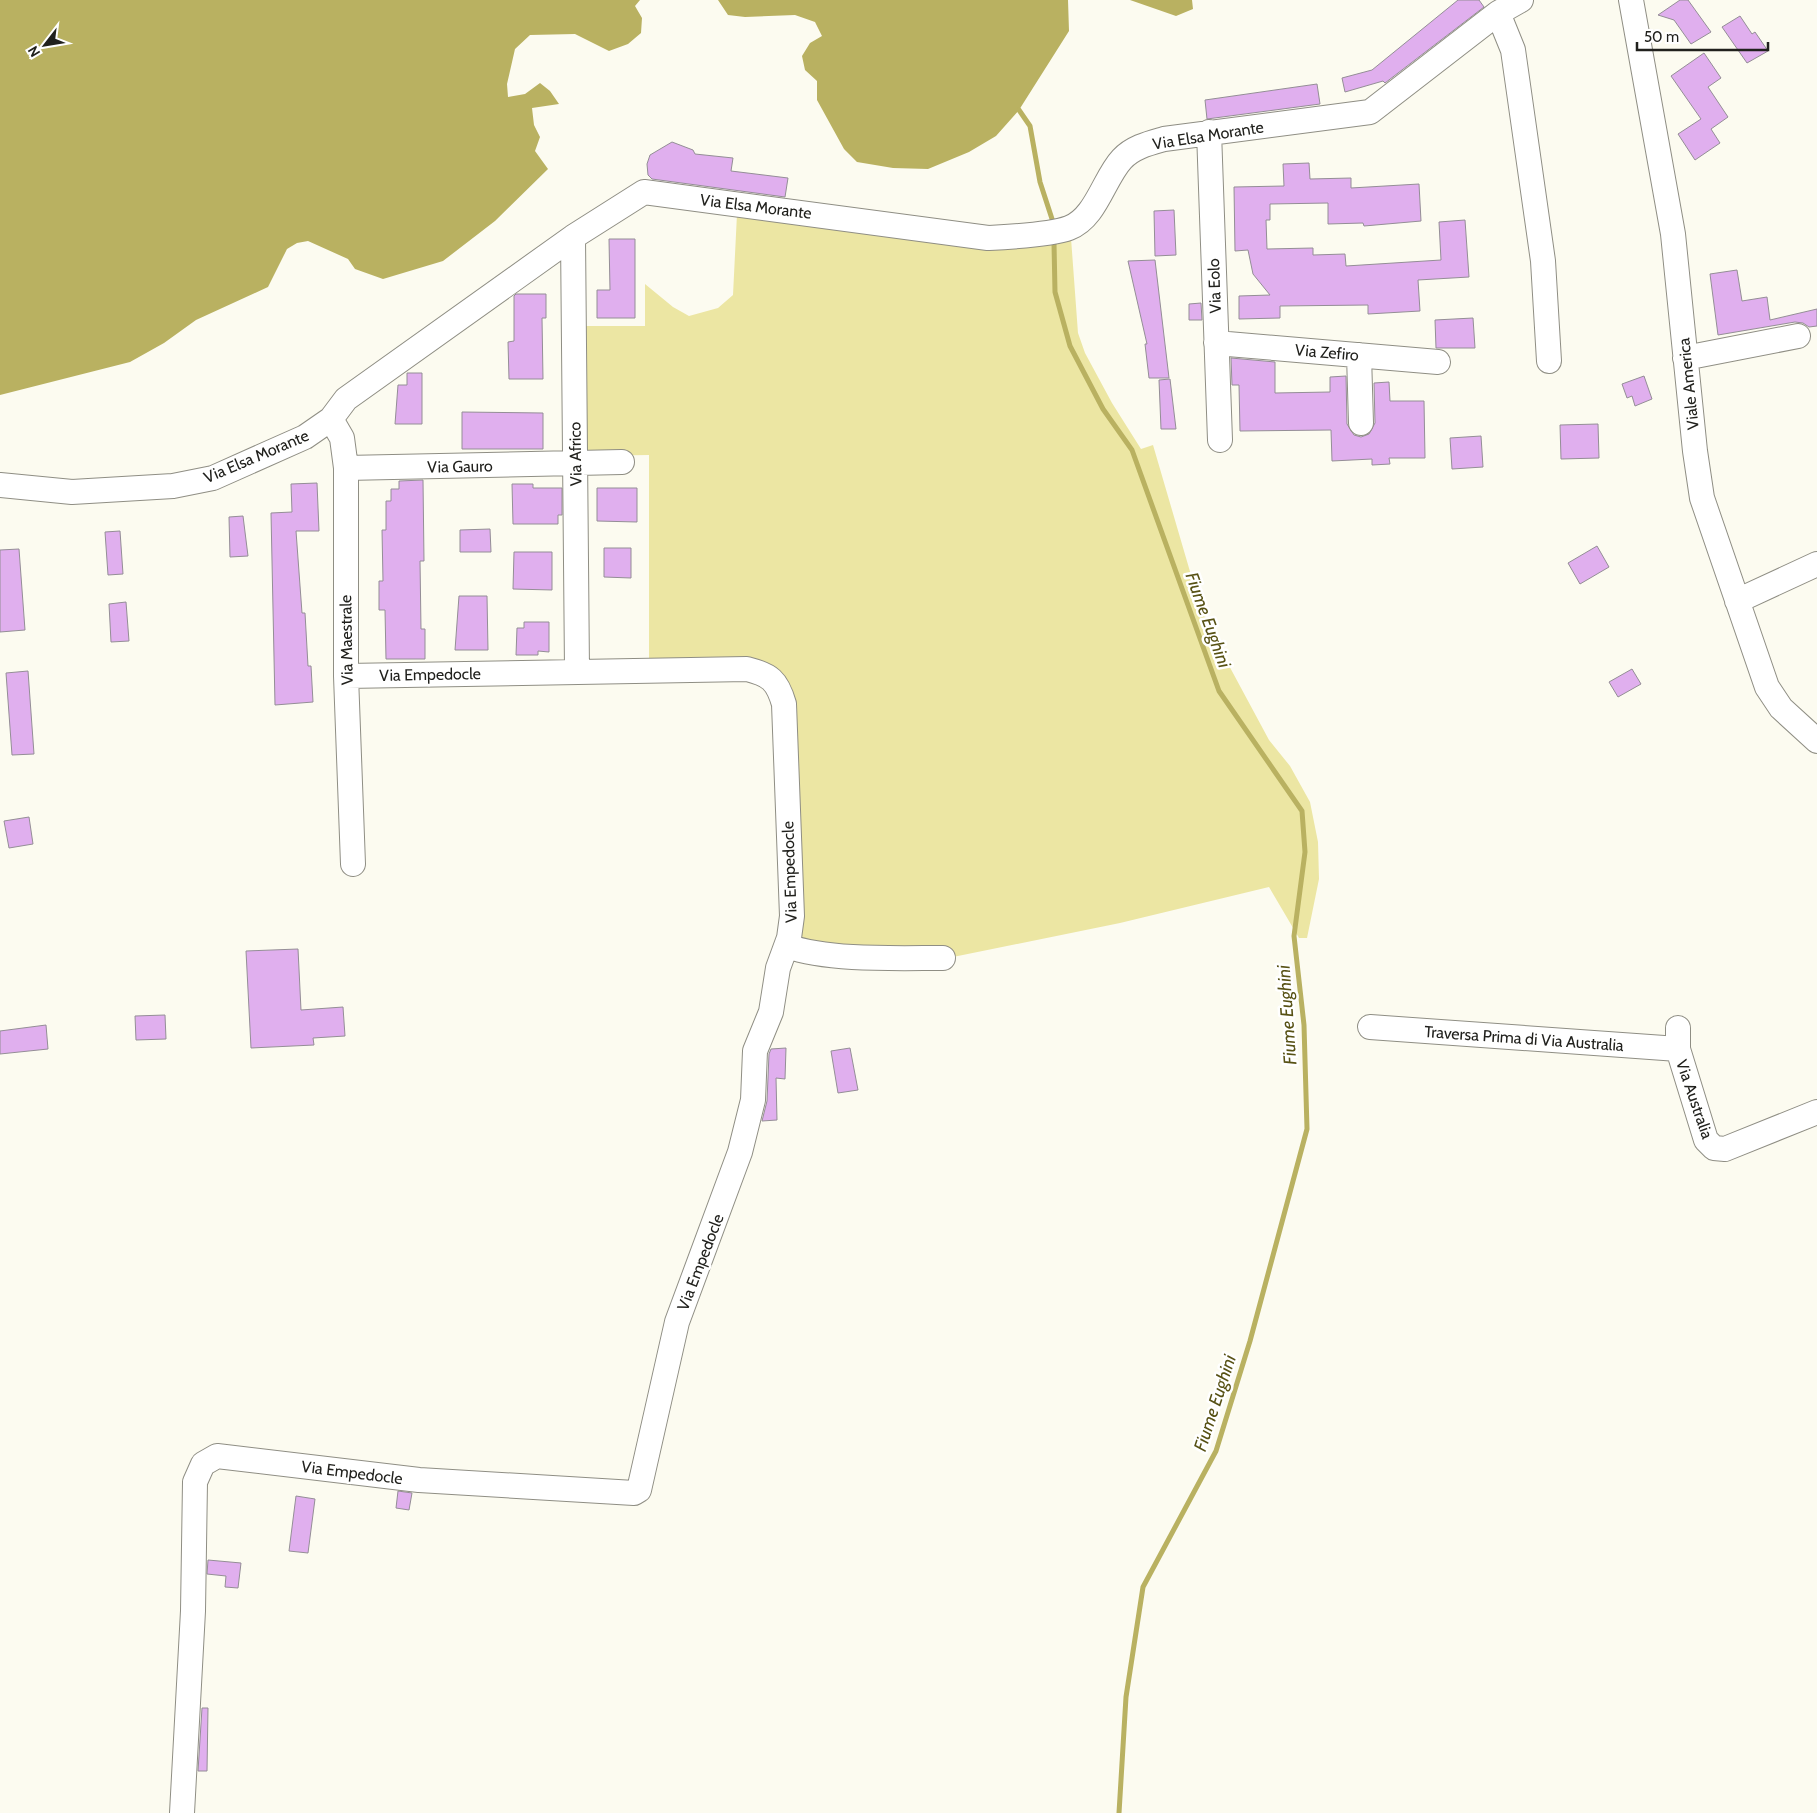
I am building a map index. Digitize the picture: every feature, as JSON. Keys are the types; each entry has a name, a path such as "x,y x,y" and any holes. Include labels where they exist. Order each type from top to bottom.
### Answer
{"street":[{"name":"Via Elsa Morante","path":"0,485 72,492 173,486 213,478 305,437 332,419 346,399 573,237 644,192 988,238 1013,237 1070,228 1087,214 1122,159 1138,148 1164,139 1209,132 1370,112 1498,13 1521,0"},
{"name":"Viale America","path":"1631,0 1672,234 1702,498 1767,687 1781,708 1817,741"},
{"path":"1498,13 1514,58 1543,261 1549,361"},
{"name":"Via Eolo","path":"1209,132 1220,440"},
{"name":"Via Africo","path":"573,237 577,670"},
{"path":"1686,358 1798,336"},
{"name":"Via Zefiro","path":"1216,343 1438,362"},
{"path":"1358,355 1361,423"},
{"name":"Via Maestrale","path":"332,419 342,438 346,468 346,676 353,864"},
{"name":"Via Gauro","path":"346,468 622,462"},
{"path":"1737,601 1817,564"},
{"name":"Via Empedocle","path":"182,1813 193,1611 195,1482 198,1471 208,1460 217,1456 419,1480 634,1493 639,1490 677,1322 740,1152 753,1100 755,1051 770,1012 778,968 787,946 792,916 784,704 776,684 765,674 747,669 577,670 346,676"},
{"path":"787,946 802,951 884,958 944,958"},
{"name":"Traversa Prima di Via Australia","path":"1370,1027 1678,1038"},
{"name":"Via Australia","path":"1678,1038 1706,1140 1714,1148 1725,1149 1817,1112"}],"shaded area":[{"path":"0,0 640,0 635,6 642,18 641,33 628,44 609,51 575,34 530,35 515,49 507,84 508,97 525,94 540,83 550,91 559,104 532,108 534,125 540,137 535,151 548,169 495,221 443,261 383,279 355,269 348,259 308,241 297,243 287,249 268,287 196,320 164,343 130,362 0,395"},
{"path":"718,0 1068,0 1069,31 1019,110 996,136 969,152 928,169 893,168 857,162 844,149 817,100 817,81 805,70 802,56 810,43 822,36 815,22 795,15 745,17 728,15"},
{"path":"1130,0 1192,0 1193,9 1176,16"},
{"path":"737,214 1071,238 1078,333 1085,353 1112,403 1141,449 1153,445 1196,592 1212,634 1269,740 1290,766 1310,802 1318,842 1319,879 1307,938 1299,938 1269,887 1120,923 953,957 847,950 807,940 797,933 784,685 649,664 649,455 583,456 581,326 645,326 645,284 673,307 689,316 718,308 733,295"}],"building":[{"path":"1458,0 1479,0 1484,7 1385,83 1383,81 1345,92 1342,78 1372,70"},
{"path":"1680,0 1688,0 1711,32 1691,44 1674,20 1658,15"},
{"path":"1740,16 1752,34 1755,32 1768,51 1747,63 1722,27"},
{"path":"1704,53 1721,78 1708,87 1728,117 1711,129 1720,143 1695,160 1678,134 1701,119 1671,76"},
{"path":"1317,84 1320,104 1207,119 1205,100"},
{"path":"672,142 693,150 695,154 733,158 731,171 788,178 785,197 652,179 648,175 647,164 650,155"},
{"path":"1309,163 1310,179 1351,178 1351,188 1419,184 1421,221 1364,226 1363,223 1328,224 1328,203 1270,204 1270,220 1266,220 1267,249 1313,248 1313,255 1345,254 1346,266 1441,260 1439,222 1465,220 1469,277 1418,280 1420,311 1368,314 1368,305 1280,306 1280,318 1239,319 1239,296 1270,295 1253,274 1248,250 1235,251 1234,187 1284,186 1283,164"},
{"path":"1174,210 1176,255 1155,256 1154,211"},
{"path":"609,239 635,239 635,318 597,318 597,290 610,290"},
{"path":"1155,260 1169,378 1149,378 1145,344 1147,344 1128,261"},
{"path":"1737,270 1742,301 1767,297 1770,320 1817,309 1817,326 1809,327 1803,323 1795,322 1718,335 1710,274"},
{"path":"516,294 546,294 546,318 542,318 543,379 509,379 508,342 514,341 514,296"},
{"path":"1201,303 1202,320 1189,320 1189,304"},
{"path":"1473,318 1475,348 1436,348 1435,320"},
{"path":"1231,358 1275,362 1275,393 1330,392 1330,377 1346,376 1347,424 1354,435 1361,437 1369,434 1375,423 1374,383 1389,382 1390,401 1424,401 1425,458 1389,458 1390,464 1372,465 1372,459 1332,461 1331,430 1240,431 1239,385 1232,385"},
{"path":"407,373 422,373 422,424 395,424 398,385 407,385"},
{"path":"1644,376 1652,399 1635,406 1632,396 1627,398 1622,384"},
{"path":"1170,379 1176,429 1161,429 1159,380"},
{"path":"462,412 543,413 543,449 462,449"},
{"path":"1598,424 1599,458 1561,459 1560,425"},
{"path":"1481,436 1483,467 1452,469 1450,438"},
{"path":"423,480 424,561 420,561 421,629 425,629 425,659 386,659 385,610 379,610 379,581 383,581 382,530 386,530 386,501 391,501 391,489 399,489 399,481"},
{"path":"317,483 319,531 296,531 302,613 305,613 308,666 311,666 313,702 275,705 271,513 292,512 291,484"},
{"path":"512,484 533,484 533,488 562,488 562,515 558,515 558,524 513,524"},
{"path":"597,488 637,488 637,522 597,521"},
{"path":"243,516 248,556 230,557 229,517"},
{"path":"490,529 491,552 460,552 460,530"},
{"path":"120,531 123,574 108,575 105,532"},
{"path":"1597,546 1609,567 1580,584 1568,563"},
{"path":"604,548 631,548 631,578 604,577"},
{"path":"19,549 25,630 0,632 0,550"},
{"path":"514,552 552,552 552,590 513,589"},
{"path":"459,596 487,596 488,650 455,650"},
{"path":"126,602 129,641 111,642 109,604"},
{"path":"524,622 549,622 549,652 538,651 538,655 516,655 517,628 524,628"},
{"path":"1632,669 1641,684 1618,697 1609,682"},
{"path":"28,671 34,754 12,755 6,673"},
{"path":"29,817 33,844 9,848 4,821"},
{"path":"298,949 301,1010 343,1007 345,1036 313,1038 314,1045 251,1048 246,951"},
{"path":"165,1015 166,1039 136,1040 135,1016"},
{"path":"46,1025 48,1049 0,1054 0,1031"},
{"path":"786,1048 785,1079 776,1078 777,1120 762,1121 767,1101 769,1054 771,1049"},
{"path":"850,1048 858,1090 838,1093 831,1051"},
{"path":"398,1491 412,1493 409,1510 396,1508"},
{"path":"296,1496 315,1499 308,1553 289,1551"},
{"path":"208,1560 241,1563 238,1588 225,1587 226,1576 207,1574"},
{"path":"202,1708 208,1708 207,1771 198,1771"}],"waterway":[{"name":"Fiume Eughini","path":"1019,110 1030,126 1040,182 1053,222"},
{"name":"Fiume Eughini","path":"1054,243 1055,292 1070,346 1103,409 1132,450 1219,691 1302,811 1305,852 1294,936 1304,1025 1307,1129 1250,1341 1216,1451 1143,1587 1126,1697 1119,1813"}]}
